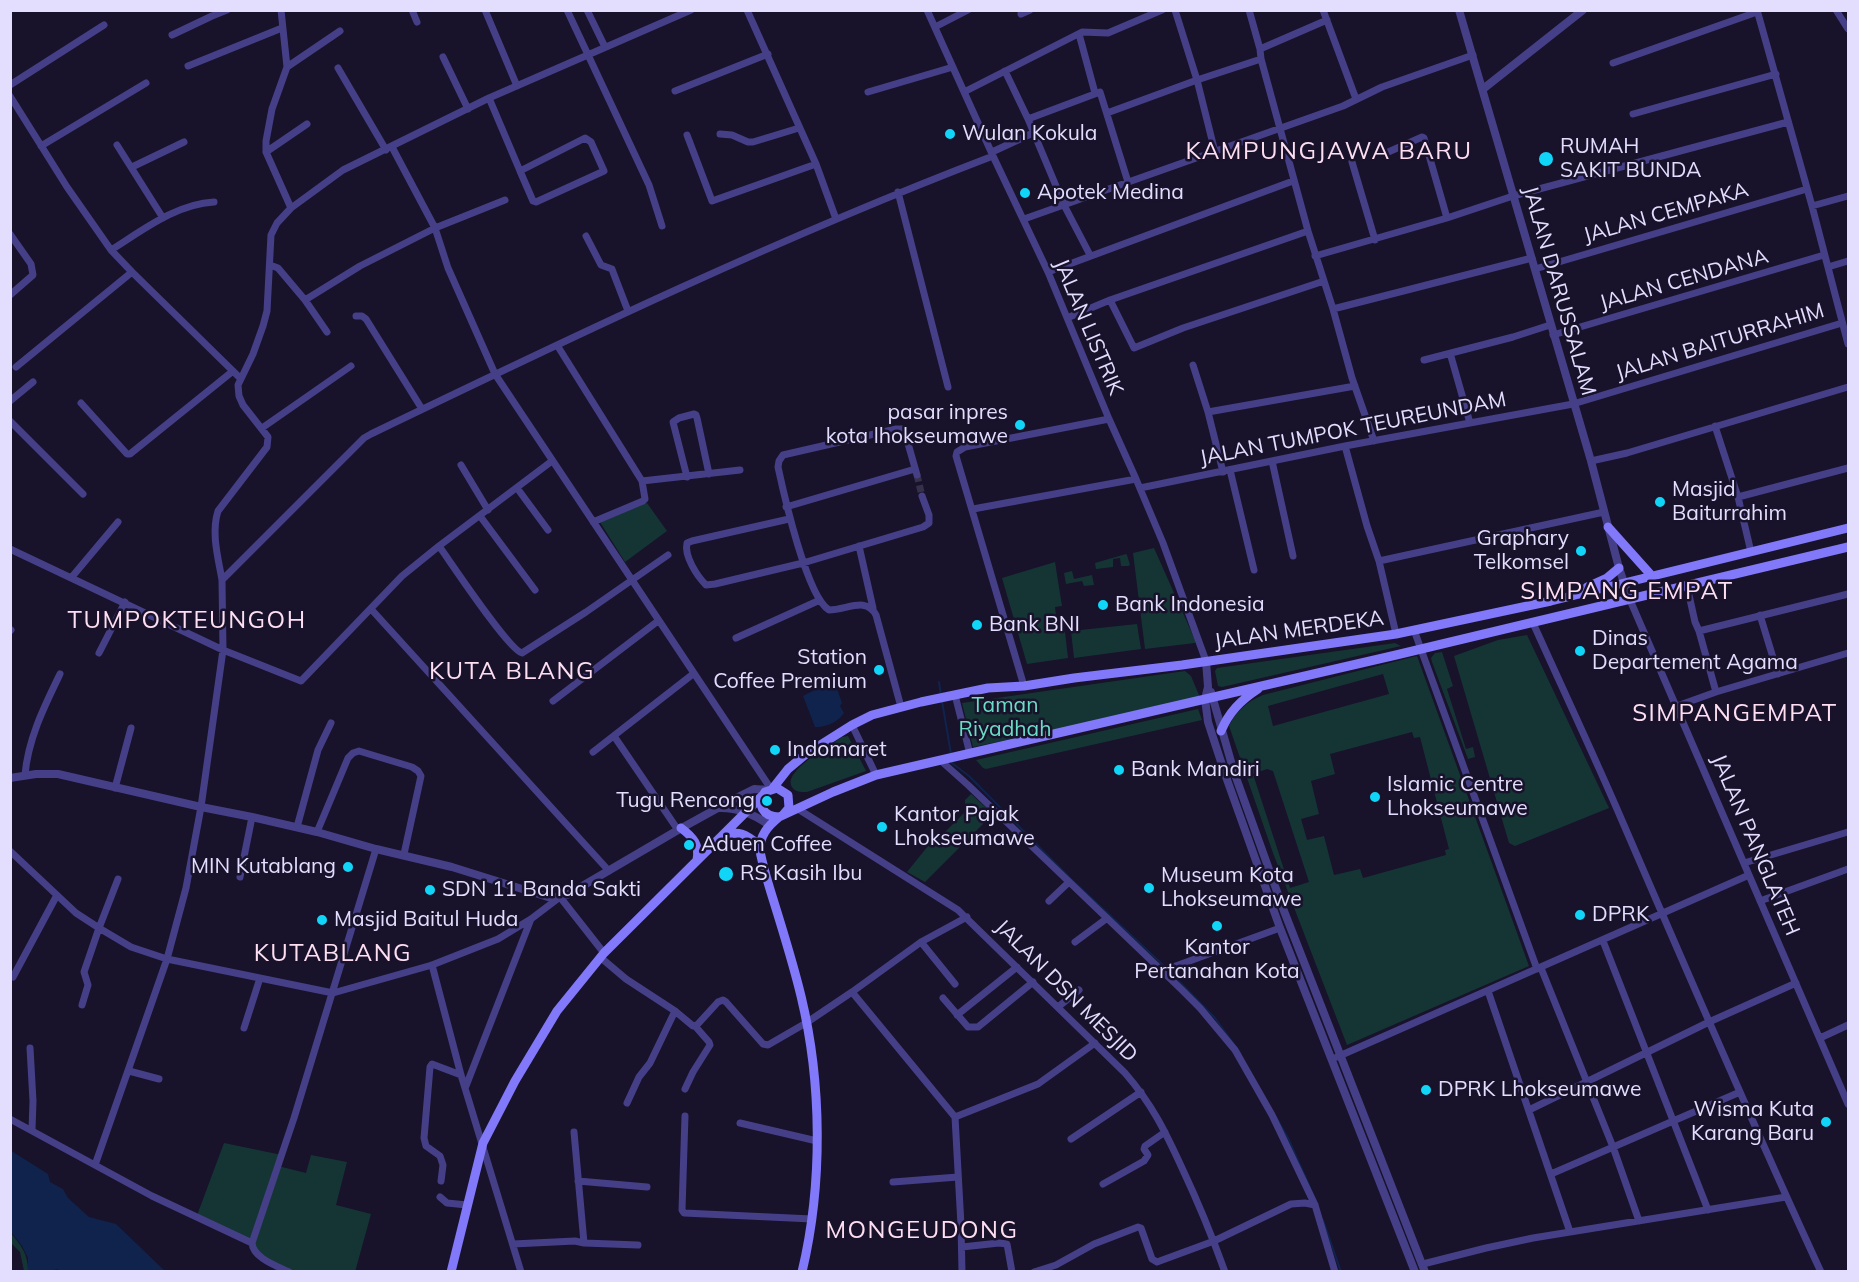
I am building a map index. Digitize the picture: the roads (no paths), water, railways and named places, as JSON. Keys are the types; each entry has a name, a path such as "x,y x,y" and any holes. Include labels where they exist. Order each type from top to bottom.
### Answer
{"main road":[{"path":"1608,527 1651,575"},
{"name":"JALAN MERDEKA","path":"451,1272 483,1143 534,1048 557,1011 602,955 745,812 769,791 788,769 806,754 852,725 872,715 900,707 988,688 1024,686 1396,634 1551,601 1848,528"},
{"name":"JALAN MERDEKA","path":"781,816 876,775 1848,548"},
{"path":"1551,601 1606,578 1619,568"},
{"path":"1221,731 1229,714 1251,694 1266,685"},
{"path":"781,816 769,816 761,805 769,791 781,790 788,795 789,808 781,816 769,825 759,845 761,859 798,985 812,1056 817,1141 812,1219 802,1272"},
{"path":"679,829 693,838 698,846 697,860"},
{"path":"715,842 727,835 741,833 759,845"}],"street":[{"path":"280,10 287,67 272,109 266,152 291,208"},
{"path":"412,10 417,22"},
{"path":"484,10 517,86"},
{"path":"567,10 649,185 662,226"},
{"path":"587,10 605,47"},
{"path":"95,1165 167,959 186,888 201,807 223,650 222,580 214,531 215,522 218,511 267,447 268,437 239,396 238,385 253,354 267,311 271,236 274,228 291,208 343,170 489,98 675,14 691,10"},
{"path":"747,10 816,164 836,219"},
{"name":"JALAN LISTRIK","path":"927,10 1048,272 1163,543 1206,661"},
{"path":"935,27 968,10"},
{"path":"1021,14 1029,10"},
{"path":"964,92 1079,34 1088,31 1108,33 1162,10"},
{"path":"1175,10 1197,80 1215,152"},
{"path":"1249,10 1293,181 1374,441"},
{"path":"1323,10 1356,99"},
{"name":"JALAN DARUSSALAM","path":"1459,10 1630,600"},
{"path":"1483,89 1583,10"},
{"path":"1836,10 1848,29"},
{"path":"172,35 226,11"},
{"path":"1613,63 1757,11 1848,344"},
{"path":"1260,49 1327,20"},
{"path":"10,85 104,25"},
{"path":"188,66 282,28"},
{"path":"287,67 340,31"},
{"path":"1079,34 1095,93"},
{"path":"675,91 768,54"},
{"path":"1024,219 1343,106 1382,87 1473,55"},
{"path":"443,57 468,109"},
{"path":"1107,113 1261,59"},
{"path":"868,92 953,67"},
{"path":"338,68 389,148 435,228 448,268 495,374 769,791"},
{"path":"1005,71 1064,205 1090,255"},
{"path":"1633,114 1776,74"},
{"path":"41,146 146,83"},
{"path":"1028,119 1095,93 1102,94 1128,182"},
{"path":"11,98 67,187 111,250 240,378"},
{"path":"489,98 527,188 533,201 536,202 600,174 604,169 591,142 585,138 520,171"},
{"path":"1315,256 1375,240 1513,196 1788,122"},
{"path":"266,152 307,124"},
{"path":"720,134 732,135 753,142 799,128"},
{"path":"222,580 364,438 628,311 898,192 993,154 1034,133"},
{"path":"687,135 712,201 816,164"},
{"path":"1386,153 1424,138 1447,218"},
{"path":"132,168 184,142"},
{"path":"117,145 163,218"},
{"path":"1352,162 1375,240"},
{"path":"1048,272 1293,181"},
{"name":"JALAN CEMPAKA","path":"1535,269 1807,189"},
{"path":"898,192 948,387"},
{"path":"1812,206 1848,196"},
{"path":"305,300 360,266 435,228 505,200"},
{"path":"111,250 163,218 198,203 214,202"},
{"path":"1067,318 1110,300 1308,231"},
{"path":"10,234 31,264 33,275 10,295"},
{"path":"586,236 601,265 614,272 628,311"},
{"name":"JALAN CENDANA","path":"1553,335 1824,255"},
{"path":"1333,309 1532,258"},
{"path":"1828,267 1848,261"},
{"path":"270,265 278,268 305,300 327,332"},
{"path":"16,367 132,272"},
{"path":"1110,300 1134,348 1183,328 1324,281"},
{"name":"JALAN BAITURRAHIM","path":"1573,404 1841,320 1848,314"},
{"path":"356,316 366,319 422,409"},
{"path":"1424,360 1550,325"},
{"path":"556,345 642,482 645,499 643,501 593,522"},
{"path":"1450,353 1470,423"},
{"path":"1193,365 1254,570"},
{"path":"262,428 351,366"},
{"path":"81,403 127,454 130,454 233,371"},
{"path":"10,401 33,382"},
{"path":"1208,412 1355,386"},
{"path":"1591,460 1627,453 1848,387"},
{"name":"JALAN TUMPOK TEUREUNDAM","path":"1140,488 1345,446 1573,404"},
{"path":"687,477 673,422 694,414 697,418 709,474"},
{"path":"1024,686 974,509 956,456 960,449 1109,419"},
{"path":"10,421 83,494"},
{"path":"1715,426 1738,497 1751,552"},
{"path":"786,507 916,472 902,429 783,455 779,461 778,468 786,507 789,519 803,563 820,600 829,610 864,605 873,608"},
{"path":"1345,446 1379,561 1396,634"},
{"path":"10,549 223,650 301,681 402,576 552,461"},
{"path":"1272,461 1293,556"},
{"path":"461,465 488,510"},
{"path":"1738,497 1848,468"},
{"path":"642,482 740,470"},
{"path":"974,509 1136,478"},
{"path":"517,488 548,531"},
{"path":"789,519 687,543 686,549 700,580 706,585 715,584 803,563 923,527 929,523 929,515 922,495"},
{"path":"1379,561 1604,512"},
{"path":"480,516 535,590"},
{"path":"71,578 118,522"},
{"path":"439,546 500,632 518,652 522,653 668,555"},
{"path":"859,546 900,707"},
{"path":"1686,586 1716,692"},
{"path":"1700,631 1848,594"},
{"path":"736,638 820,600"},
{"name":"JALAN PANGLATEH","path":"1630,600 1848,1101"},
{"path":"99,653 125,602"},
{"path":"371,609 609,871"},
{"path":"1760,615 1778,674"},
{"path":"553,701 658,621"},
{"path":"1533,623 1821,1272"},
{"path":"1414,630 1539,969 1587,1081 1639,1221"},
{"path":"1677,706 1716,692 1848,653"},
{"path":"1206,661 1208,722 1225,774 1331,1060 1415,1272"},
{"path":"593,752 693,674"},
{"path":"25,775 26,759 32,738 60,675"},
{"path":"952,695 967,754"},
{"path":"1209,698 1284,911 1424,1268 1486,1248 1786,1197"},
{"path":"297,827 318,750 331,723"},
{"path":"852,725 876,775"},
{"path":"115,788 131,728"},
{"path":"614,736 679,829"},
{"path":"317,832 348,758 359,751 412,767 421,776 404,854"},
{"path":"941,760 1106,919 1164,970 1200,1008 1234,1050 1272,1115 1316,1205 1335,1272"},
{"path":"10,778 58,774 297,827 375,849 452,867 551,898 560,897"},
{"path":"11,853 76,913 131,947 167,959 333,993 432,965 498,939 531,919 560,897 716,808 754,789 769,791"},
{"path":"716,808 755,815 769,825"},
{"name":"JALAN DSN MESJID","path":"798,809 967,917 1125,1073 1141,1092 1165,1132 1214,1241 1225,1272"},
{"path":"240,877 252,817"},
{"path":"1744,863 1848,832"},
{"path":"289,1272 261,1257 254,1250 252,1243 294,1118 375,849"},
{"path":"1760,901 1848,869"},
{"path":"1331,1060 1749,875"},
{"path":"82,1005 88,986 84,972 118,879"},
{"path":"1048,901 1069,882"},
{"path":"13,977 57,895"},
{"path":"560,897 602,955 626,979 695,1026 710,1044 685,1089"},
{"path":"695,1026 718,1002 723,1000 765,1045 771,1044 852,992 921,942 967,917"},
{"path":"466,1086 531,919"},
{"path":"1075,942 1106,919"},
{"path":"1164,970 1281,928"},
{"path":"1603,941 1708,1210"},
{"path":"921,942 955,984"},
{"path":"432,965 462,1075 521,1272"},
{"path":"957,1015 1017,967"},
{"path":"244,1028 260,978"},
{"path":"943,998 968,1027 978,1027 1033,982"},
{"path":"1529,1110 1709,1022 1796,983"},
{"path":"1058,1007 1079,990"},
{"path":"1488,991 1570,1232"},
{"path":"852,992 955,1117 962,1272"},
{"path":"627,1103 639,1077 650,1063 675,1011"},
{"path":"1820,1038 1848,1025"},
{"path":"955,1117 1038,1084 1095,1043"},
{"path":"30,1048 32,1130"},
{"path":"441,1181 440,1156 426,1146 424,1138 430,1066 432,1064 462,1075"},
{"path":"129,1071 159,1079"},
{"path":"1071,1139 1141,1092"},
{"path":"1551,1174 1740,1092"},
{"path":"685,1116 682,1210 684,1213 812,1219"},
{"path":"10,1119 160,1201 252,1243"},
{"path":"740,1122 817,1141"},
{"path":"574,1132 584,1244"},
{"path":"1103,1184 1144,1161 1148,1155 1144,1147 1165,1132"},
{"path":"1371,1160 1381,1155"},
{"path":"893,1182 958,1177"},
{"path":"578,1180 647,1187"},
{"path":"440,1197 447,1203 466,1206"},
{"path":"1034,1272 1056,1266 1094,1244 1139,1227 1154,1262 1214,1241 1291,1204 1316,1205"},
{"path":"513,1244 575,1240 584,1244 638,1245"},
{"path":"962,1247 1007,1244 1012,1272"}],"water":[{"path":"834,680 844,713 831,724 815,727 803,696"},
{"path":"10,1150 48,1174 50,1182 63,1189 68,1198 89,1217 116,1224 165,1271 65,1272 56,1269 54,1271 28,1271 28,1258 11,1232"}],"waterway":[{"path":"939,682 941,695"},
{"path":"942,701 951,754"},
{"path":"952,760 952,763 969,776 1070,878 1163,965 1215,1018 1241,1054"},
{"path":"1276,1117 1288,1138 1316,1201"},
{"path":"1323,1220 1341,1272"}],"tunnel":[{"path":"917,475 922,496"}],"place":[{"name":"Wulan Kokula","path":"950,134"},
{"name":"RUMAH SAKIT BUNDA","path":"1546,159"},
{"name":"Apotek Medina","path":"1025,193"},
{"name":"pasar inpres kota lhokseumawe","path":"1020,425"},
{"name":"Masjid Baiturrahim","path":"1660,502"},
{"name":"Graphary Telkomsel","path":"1581,551"},
{"name":"Bank Indonesia","path":"1103,605"},
{"name":"Bank BNI","path":"977,625"},
{"name":"Dinas Departement Agama","path":"1580,651"},
{"name":"Station Coffee Premium","path":"879,670"},
{"name":"Indomaret","path":"775,750"},
{"name":"Bank Mandiri","path":"1119,770"},
{"name":"Islamic Centre Lhokseumawe","path":"1375,797"},
{"name":"Tugu Rencong","path":"767,801"},
{"name":"Kantor Pajak Lhokseumawe","path":"882,827"},
{"name":"Aduen Coffee","path":"689,845"},
{"name":"MIN Kutablang","path":"348,867"},
{"name":"RS Kasih Ibu","path":"726,874"},
{"name":"Museum Kota Lhokseumawe","path":"1149,888"},
{"name":"SDN 11 Banda Sakti","path":"430,890"},
{"name":"DPRK","path":"1580,915"},
{"name":"Masjid Baitul Huda","path":"322,920"},
{"name":"Kantor Pertanahan Kota","path":"1217,926"},
{"name":"DPRK Lhokseumawe","path":"1426,1090"},
{"name":"Wisma Kuta Karang Baru","path":"1826,1122"}],"district":[{"name":"KAMPUNGJAWA BARU","path":"1329,152"},
{"name":"SIMPANG EMPAT","path":"1627,592"},
{"name":"TUMPOKTEUNGOH","path":"187,621"},
{"name":"KUTA BLANG","path":"512,672"},
{"name":"SIMPANGEMPAT","path":"1735,714"},
{"name":"KUTABLANG","path":"333,954"},
{"name":"MONGEUDONG","path":"922,1231"}],"park label":[{"name":"Taman Riyadhah","path":"1005,718"}]}
